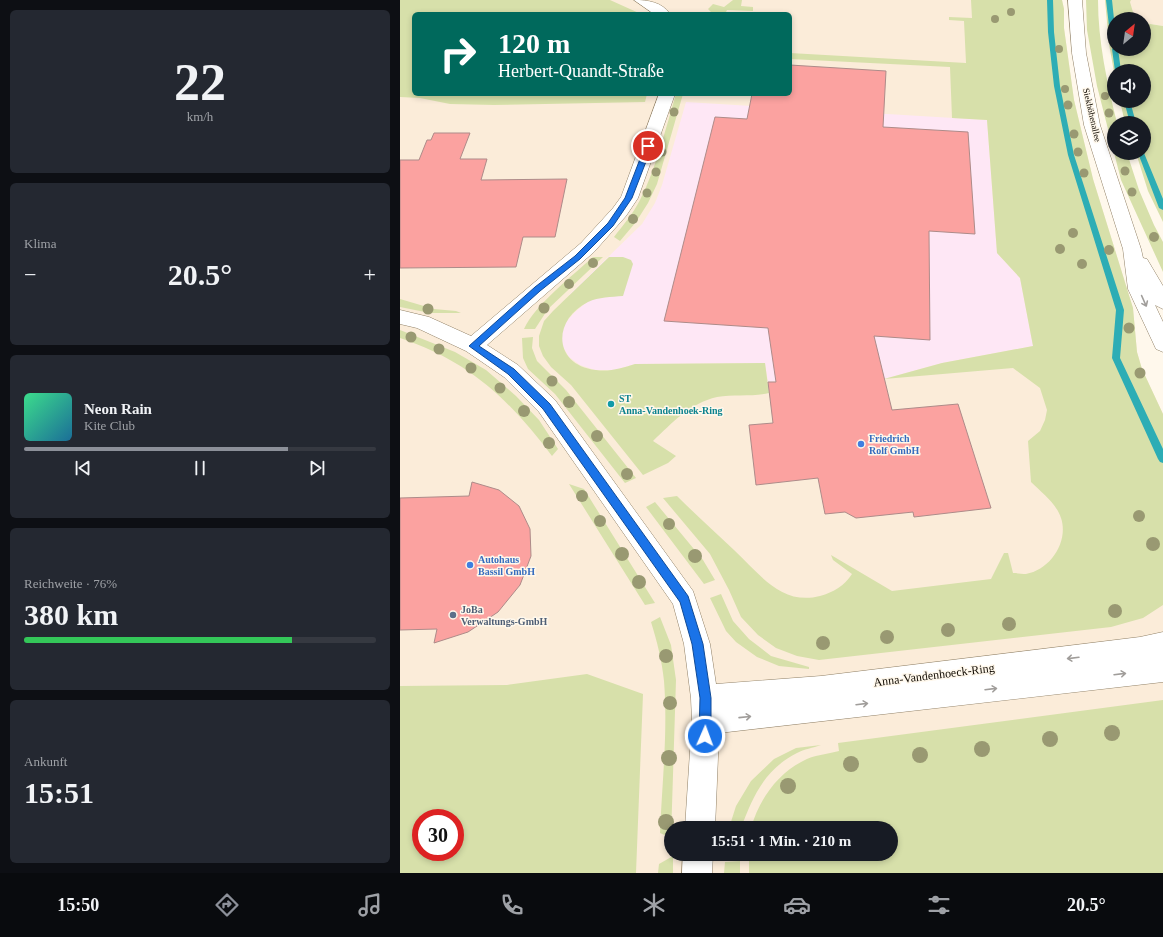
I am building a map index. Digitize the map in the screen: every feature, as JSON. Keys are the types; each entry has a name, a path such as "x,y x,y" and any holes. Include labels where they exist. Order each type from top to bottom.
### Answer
{"street":[{"path":"641,0 660,12"},
{"name":"Siekhöhenallee","path":"1075,0 1079,53 1092,125 1132,249 1138,289 1163,344"},
{"path":"473,346 538,289 578,258 620,213 629,198 666,96"},
{"name":"Siekhöhenallee","path":"1132,249 1163,302"},
{"path":"400,317 422,322 473,346 511,371 546,406 684,599 697,644 706,709 700,821"},
{"name":"Anna-Vandenhoeck-Ring","path":"706,709 821,689 1163,646"},
{"name":"Anna-Vandenhoeck-Ring","path":"706,709 1163,669"},
{"path":"697,873 698,861"}],"shaded area":[{"path":"400,0 1062,0 1064,9 1064,28 1074,100 1093,179 1133,308 1137,352 1142,369 1163,414 1163,873 400,873"},
{"path":"1122,0 1163,0 1163,26 1151,24 1151,12 1130,12"},
{"path":"686,102 987,120 997,253 1020,278 1033,346 942,363 884,379 883,372 768,382 765,363 635,364 615,370 595,370 580,365 569,357 562,345 561,332 566,322 587,302 569,295 642,224 655,203 662,185"}],"green space":[{"path":"400,0 610,0 637,12 412,12 412,96 646,96 645,102 494,105 450,104 420,98 400,97"},
{"path":"733,0 742,0 741,6 753,7 753,11 727,10 726,12 711,12 708,9 713,4 724,7"},
{"path":"971,0 1062,0 1064,9 1064,28 1074,100 1093,179 1133,308 1137,352 1142,369 1163,414 1163,605 1143,618 1111,627 819,660 797,656 776,648 758,635 741,617 710,554 663,498 677,496 772,585 782,592 806,598 830,593 846,582 852,574 833,560 831,555 892,591 991,579 1004,553 1008,553 1013,573 1026,574 1043,567 1056,554 1060,545 1063,527 1059,513 1048,498 1031,482 1028,441 1040,431 1045,420 1047,410 1040,388 1013,368 884,379 942,363 1033,346 1020,278 997,253 987,120 952,118 950,67 792,59 792,53 966,63 964,21 949,20 949,17 972,18"},
{"path":"1086,0 1098,0 1098,15 1107,78 1107,108 1114,108 1115,116 1107,116 1107,125 1097,86 1087,30"},
{"path":"1105,0 1131,0 1130,2 1133,12 1107,12 1107,22"},
{"path":"1151,24 1163,26 1163,222 1148,191 1138,160 1151,160 1151,116 1123,116 1122,108 1151,108 1151,64 1113,64 1111,56 1151,56"},
{"path":"675,96 682,96 657,184 648,203 636,222 620,241 614,237 640,200 651,175"},
{"path":"1116,160 1129,160 1139,190 1163,242 1163,272 1121,180"},
{"path":"593,257 603,257 548,309 535,329 524,329 536,310"},
{"path":"609,257 623,257 631,260 633,264 623,296 592,300 576,310 568,320 563,330 562,341 565,351 572,360 582,366 596,370 616,369 635,364 765,363 769,393 717,397 698,404 682,414 653,441 676,456 668,463 643,475 571,385 551,367 543,356 539,346 539,336 544,321"},
{"path":"400,299 434,309 456,311 461,313 430,313 400,307"},
{"path":"400,330 455,352 486,370 516,396 539,420 558,449 552,456 520,417 486,384 447,358 425,347 400,338"},
{"path":"533,337 532,348 537,361 566,390 636,478 625,483 555,394 528,369 523,358 522,338"},
{"path":"569,484 584,489 655,603 645,605"},
{"path":"655,502 703,560 715,580 704,584 646,507"},
{"path":"721,594 733,621 749,639 771,656 809,667 809,669 779,666 757,657 736,642 726,631 710,598"},
{"path":"660,617 671,645 676,680 672,821 664,821 664,835 660,833 665,738 664,681 662,666 651,622"},
{"path":"587,674 643,694 636,873 400,873 400,686 507,685"},
{"path":"1163,700 1163,873 749,873 749,861 898,861 898,821 753,821 764,798 785,773 807,759 839,751 838,743"},
{"path":"821,745 800,752 776,767 768,775 756,794 744,821 731,821 736,806 751,781 774,759 796,748"},
{"path":"664,861 673,861 673,873 658,873 659,864"},
{"path":"740,861 740,873 724,873 725,862"}],"building":[{"path":"792,65 886,71 883,127 968,132 975,234 929,231 930,340 874,336 892,410 958,404 991,508 914,517 913,512 856,518 845,512 825,514 818,478 756,485 749,425 773,423 768,382 776,382 768,328 664,321 715,117 747,119 752,96 792,96"},
{"path":"434,133 470,133 460,159 487,159 481,180 567,179 555,237 523,237 516,267 400,268 400,160 419,160 427,140 431,140"},
{"path":"472,482 499,490 519,506 530,529 531,556 520,585 498,612 468,632 434,643 437,629 400,630 400,498 469,496"}],"waterway":[{"path":"1050,0 1051,32 1057,86 1071,155 1120,310 1116,358 1163,459"},
{"path":"1109,0 1110,12"},
{"path":"1116,56 1117,64"},
{"path":"1129,108 1131,116"},
{"path":"1144,160 1163,208"}],"place":[{"name":"ST Anna-Vandenhoek-Ring","path":"611,404"},
{"name":"Friedrich Rolf GmbH","path":"861,444"},
{"name":"Autohaus Bassil GmbH","path":"470,565"},
{"name":"JoBa Verwaltungs-GmbH","path":"453,615"}],"route":[{"path":"648,146 629,198 611,224 578,258 538,289 473,346 511,371 546,406 684,599 697,644 705,698 705,736"}]}
